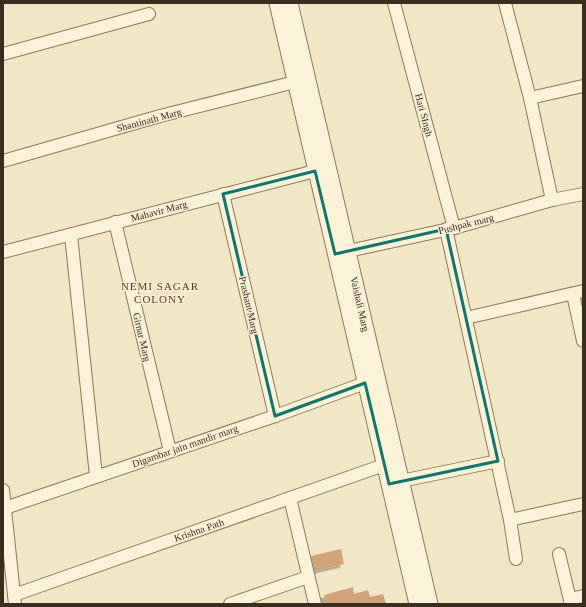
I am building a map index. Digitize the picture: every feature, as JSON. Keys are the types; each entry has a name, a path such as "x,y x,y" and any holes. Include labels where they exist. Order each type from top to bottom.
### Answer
{"street":[{"name":"Vaishali Marg","path":"277,3 315,171 342,252 365,383 384,465 395,482 430,604"},
{"name":"Vaishali Marg","path":"290,3 342,252 395,482 417,604"},
{"name":"Hari SIngh","path":"394,3 450,228 466,318 498,461 516,559"},
{"path":"505,3 530,98 552,200"},
{"path":"3,54 149,14"},
{"name":"Shantinath Marg","path":"3,161 160,116 295,82"},
{"path":"530,98 583,86"},
{"name":"Mahavir Marg","path":"3,252 315,171"},
{"name":"Prashant Marg","path":"223,194 275,416"},
{"name":"Pushpak marg","path":"342,252 450,228 552,200 583,194"},
{"name":"Girnar Marg","path":"115,222 170,451"},
{"path":"71,235 96,476"},
{"path":"466,318 578,293 583,341"},
{"name":"Digambar jain mandir marg","path":"5,508 275,416 365,383"},
{"path":"395,482 498,461"},
{"name":"Krishna Path","path":"15,600 290,498 384,465"},
{"path":"3,490 7,559 15,600"},
{"path":"290,498 315,604"},
{"path":"510,520 583,504"},
{"path":"559,554 570,602 583,596"},
{"path":"230,604 308,577"}],"highlighted area":[{"path":"315,171 335,254 446,229 498,461 389,484 365,383 275,416 223,194"}],"building":[{"path":"341,549 344,564 314,571 311,556"},
{"path":"353,587 354,594 368,590 370,597 383,594 386,604 326,604 324,595"}],"district":[{"name":"NEMI SAGAR COLONY","path":"160,292"}]}
